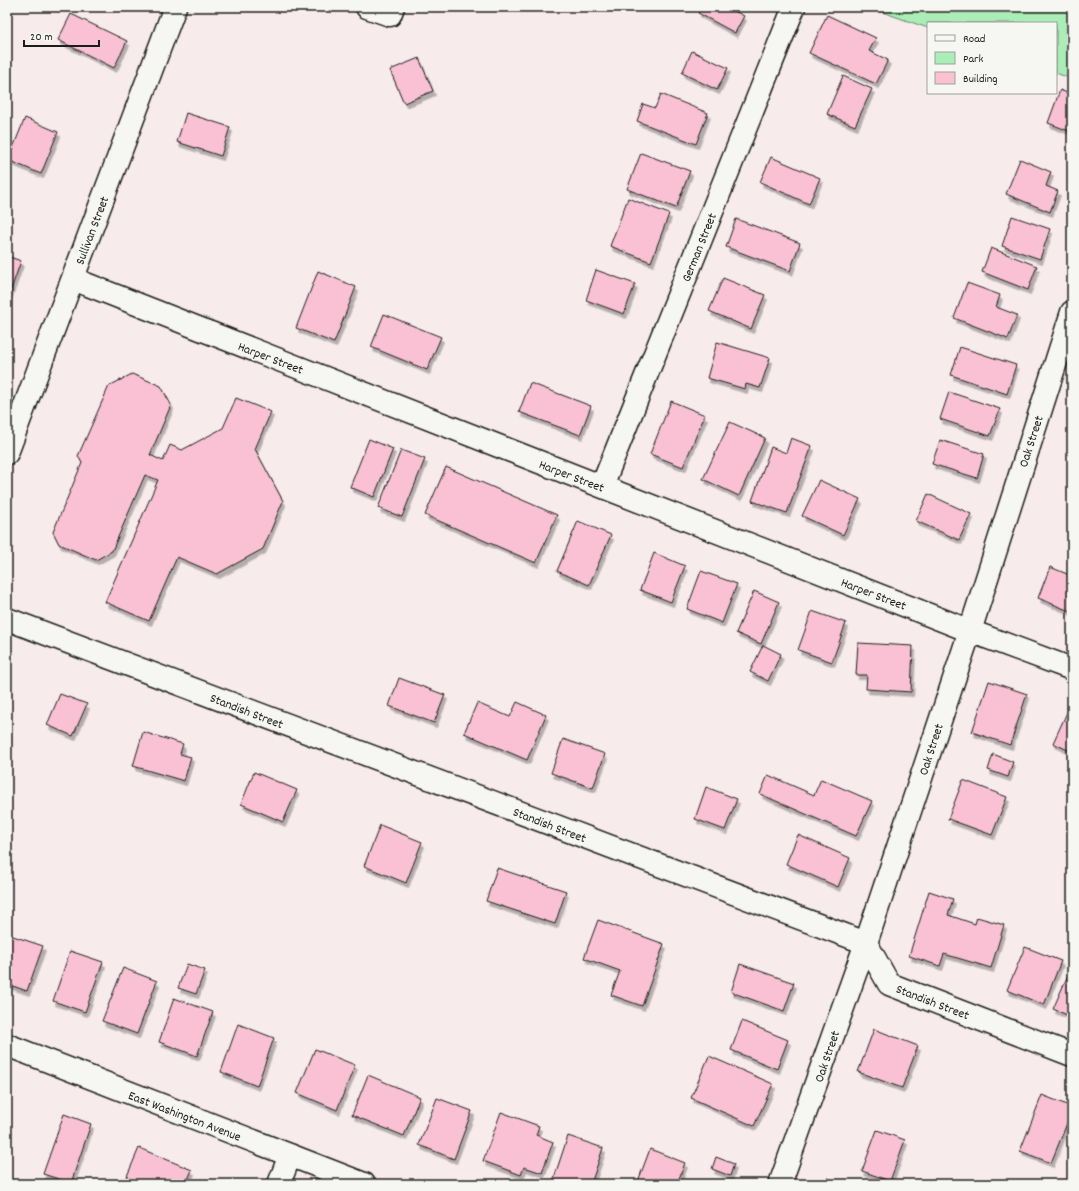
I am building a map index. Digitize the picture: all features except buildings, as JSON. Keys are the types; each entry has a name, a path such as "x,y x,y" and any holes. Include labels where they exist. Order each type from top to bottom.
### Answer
{"street":[{"name":"Sullivan Street","path":"7,453 175,7"},
{"path":"367,7 390,15 393,7"},
{"name":"German Street","path":"602,486 794,7"},
{"name":"Harper Street","path":"73,279 1072,670"},
{"name":"Oak Street","path":"780,1184 866,943 970,631 1072,312"},
{"name":"Standish Street","path":"7,620 866,943 889,984 1072,1055"},
{"name":"East Washington Avenue","path":"7,1045 364,1184"},
{"path":"279,1184 290,1155"}],"green space":[{"path":"868,7 1072,7 1072,79 1057,73 1057,22 927,22 927,28"}]}
